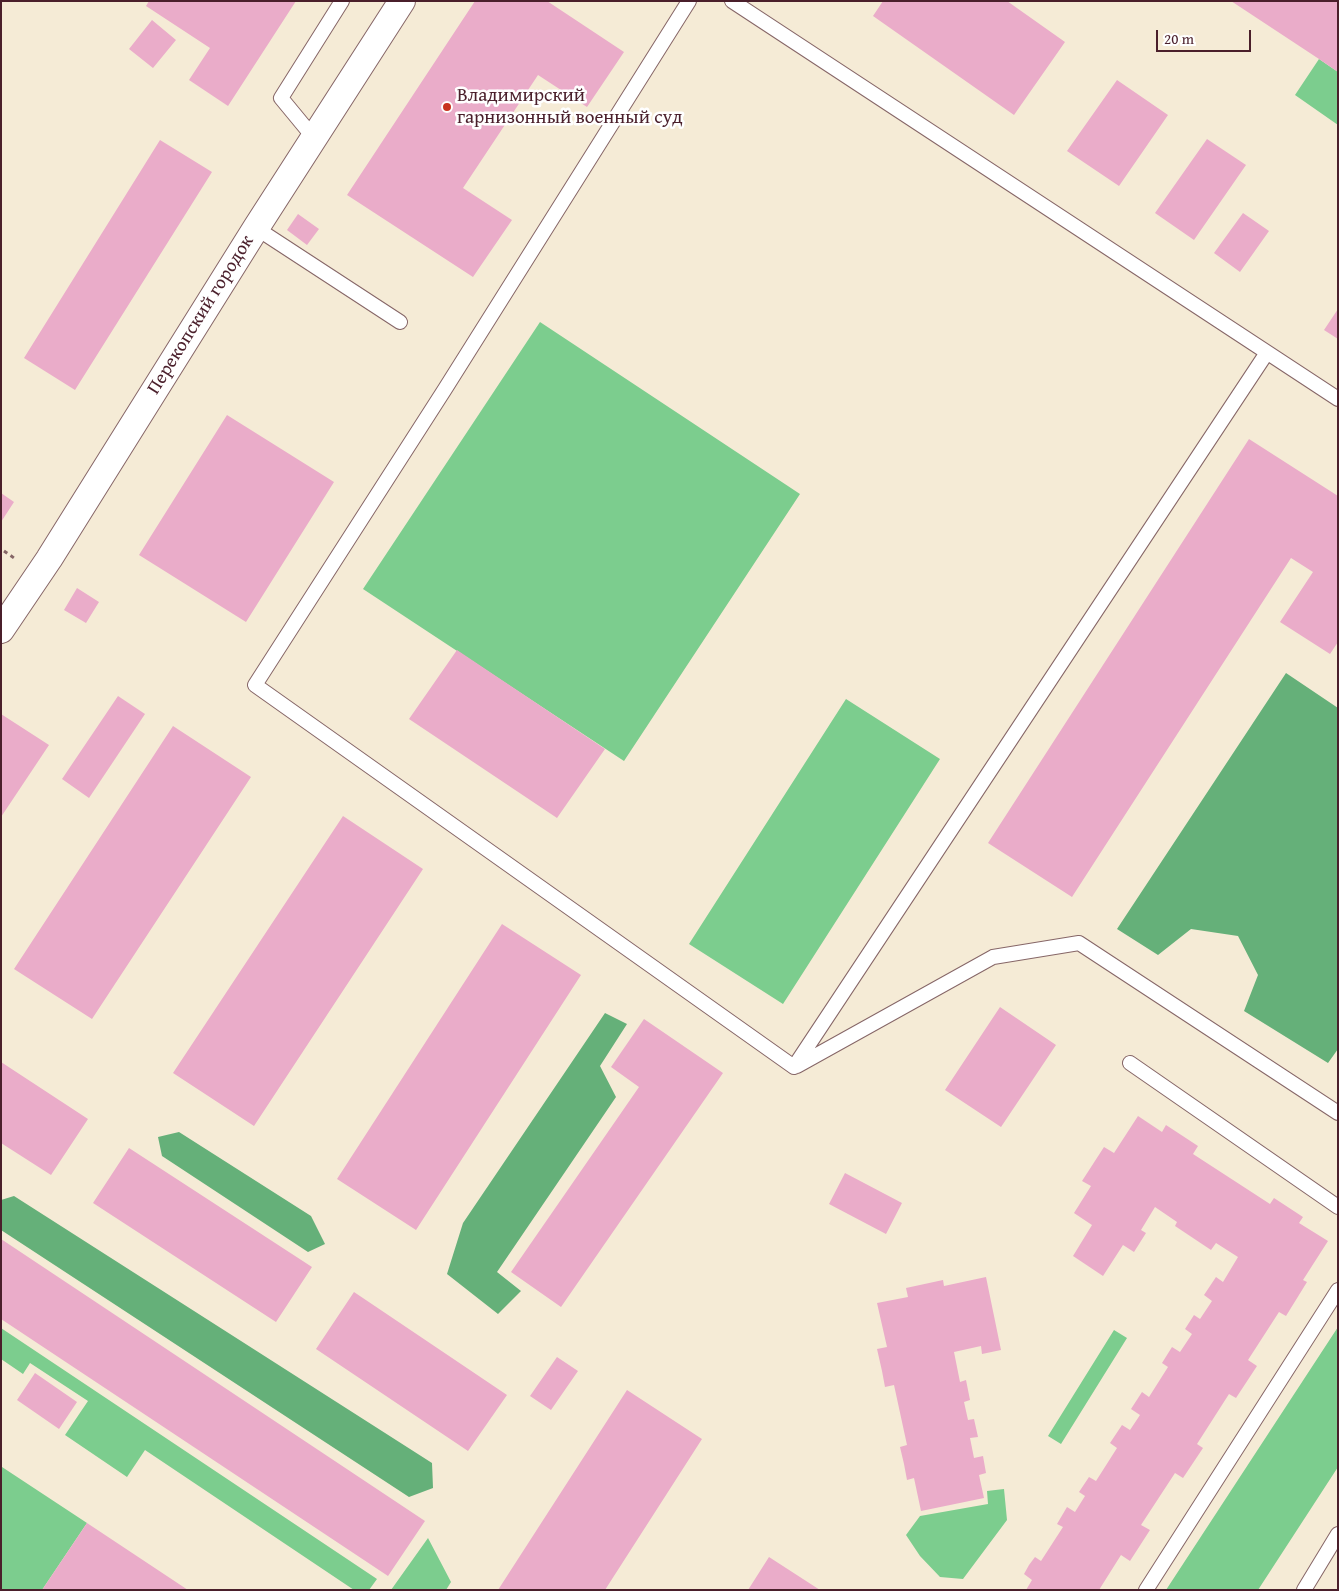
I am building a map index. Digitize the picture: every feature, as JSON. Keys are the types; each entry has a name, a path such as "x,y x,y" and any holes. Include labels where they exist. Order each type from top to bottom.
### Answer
{"street":[{"name":"Перекопский городок","path":"1,630 402,1"}],"lane":[{"path":"314,138 281,98 342,1"},
{"path":"690,1 255,685 794,1067"},
{"path":"732,1 1266,354 1338,399"},
{"path":"256,228 400,322"},
{"path":"794,1067 1266,354"},
{"path":"794,1067 993,957 1079,943 1338,1113"},
{"path":"1130,1063 1338,1207"},
{"path":"1146,1590 1338,1290"},
{"path":"1304,1590 1338,1534"}],"green space":[{"path":"1319,59 1338,72 1338,125 1295,95"},
{"path":"540,322 800,494 624,761 363,589"},
{"path":"1286,673 1338,708 1338,1049 1328,1063 1244,1011 1258,975 1238,936 1191,929 1158,955 1117,929"},
{"path":"846,699 940,759 783,1004 689,944"},
{"path":"605,1013 627,1024 600,1066 616,1097 497,1272 521,1291 498,1314 447,1274 463,1223"},
{"path":"179,1132 311,1216 325,1244 308,1252 162,1156 158,1137"},
{"path":"14,1196 432,1463 433,1488 409,1497 1,1230 1,1200"},
{"path":"1338,1327 1338,1467 1258,1590 1166,1590"},
{"path":"1,1328 377,1579 369,1590 354,1590 145,1450 127,1477 65,1435 88,1401 30,1363 23,1374 1,1359"},
{"path":"1114,1330 1127,1338 1061,1444 1048,1436"},
{"path":"2,1467 87,1523 42,1590 1,1590"},
{"path":"1004,1489 1007,1520 963,1579 940,1577 920,1556 906,1535 920,1516 988,1504 987,1491"},
{"path":"428,1538 451,1582 446,1590 391,1590"}],"building":[{"path":"149,1 296,1 228,106 189,80 210,48 146,6"},
{"path":"475,1 547,1 624,52 587,107 538,75 463,188 512,220 473,277 347,195"},
{"path":"883,1 1007,1 1065,42 1014,115 873,16"},
{"path":"1231,1 1338,1 1338,72 1319,59"},
{"path":"152,20 176,40 153,68 129,49"},
{"path":"1117,80 1168,115 1119,186 1067,151"},
{"path":"1207,139 1246,165 1194,240 1155,213"},
{"path":"160,140 212,172 75,390 24,358"},
{"path":"1243,213 1269,231 1240,272 1214,253"},
{"path":"298,214 319,229 307,245 287,230"},
{"path":"1338,309 1338,339 1324,330"},
{"path":"227,415 334,482 246,622 139,555"},
{"path":"1249,439 1338,496 1338,642 1330,654 1280,622 1313,572 1291,558 1072,897 988,843"},
{"path":"1,493 14,502 1,522"},
{"path":"77,588 99,602 86,623 64,610"},
{"path":"457,650 605,749 557,818 409,719"},
{"path":"118,696 145,714 89,798 62,779"},
{"path":"1,714 49,745 1,817"},
{"path":"173,726 251,777 92,1019 14,969"},
{"path":"343,816 423,869 254,1126 173,1073"},
{"path":"502,924 581,975 416,1230 337,1179"},
{"path":"1000,1007 1056,1045 1001,1127 945,1090"},
{"path":"644,1019 723,1073 561,1307 511,1272 639,1087 611,1067"},
{"path":"1,1062 88,1119 51,1175 1,1143"},
{"path":"1138,1116 1162,1132 1166,1125 1198,1146 1193,1154 1270,1204 1274,1198 1303,1217 1299,1223 1328,1241 1303,1280 1307,1282 1286,1316 1279,1312 1248,1360 1257,1366 1236,1398 1229,1394 1197,1444 1203,1448 1183,1478 1175,1473 1141,1525 1150,1530 1130,1561 1121,1555 1099,1590 1026,1590 1032,1580 1024,1574 1029,1565 1035,1557 1041,1561 1063,1527 1057,1524 1067,1507 1075,1512 1085,1496 1079,1492 1089,1477 1096,1481 1117,1448 1110,1443 1122,1425 1130,1430 1140,1415 1131,1409 1142,1392 1149,1397 1168,1367 1162,1363 1172,1347 1180,1352 1192,1334 1185,1329 1194,1315 1200,1319 1212,1301 1204,1295 1216,1277 1223,1282 1238,1257 1216,1243 1211,1250 1175,1226 1177,1222 1155,1207 1141,1230 1146,1233 1134,1252 1123,1245 1103,1276 1073,1256 1092,1225 1074,1213 1091,1186 1082,1181 1104,1147 1114,1153"},
{"path":"129,1148 312,1267 276,1322 93,1203"},
{"path":"845,1173 902,1203 886,1234 829,1204"},
{"path":"1,1239 425,1521 388,1576 1,1319"},
{"path":"986,1277 1001,1350 982,1354 981,1346 954,1352 960,1382 966,1380 970,1400 964,1402 968,1420 974,1419 978,1437 970,1438 974,1458 983,1456 986,1473 979,1475 984,1498 921,1511 914,1478 907,1480 900,1447 907,1445 894,1385 885,1387 877,1349 887,1347 877,1303 908,1297 906,1288 943,1280 944,1286"},
{"path":"354,1292 507,1395 468,1451 316,1349"},
{"path":"557,1357 578,1371 551,1410 530,1396"},
{"path":"35,1373 77,1402 59,1429 17,1400"},
{"path":"627,1390 702,1439 605,1590 498,1590"},
{"path":"87,1523 188,1590 42,1590"},
{"path":"769,1557 820,1590 748,1590"}],"place":[{"name":"Владимирский гарнизонный военный суд","path":"447,107"}]}
